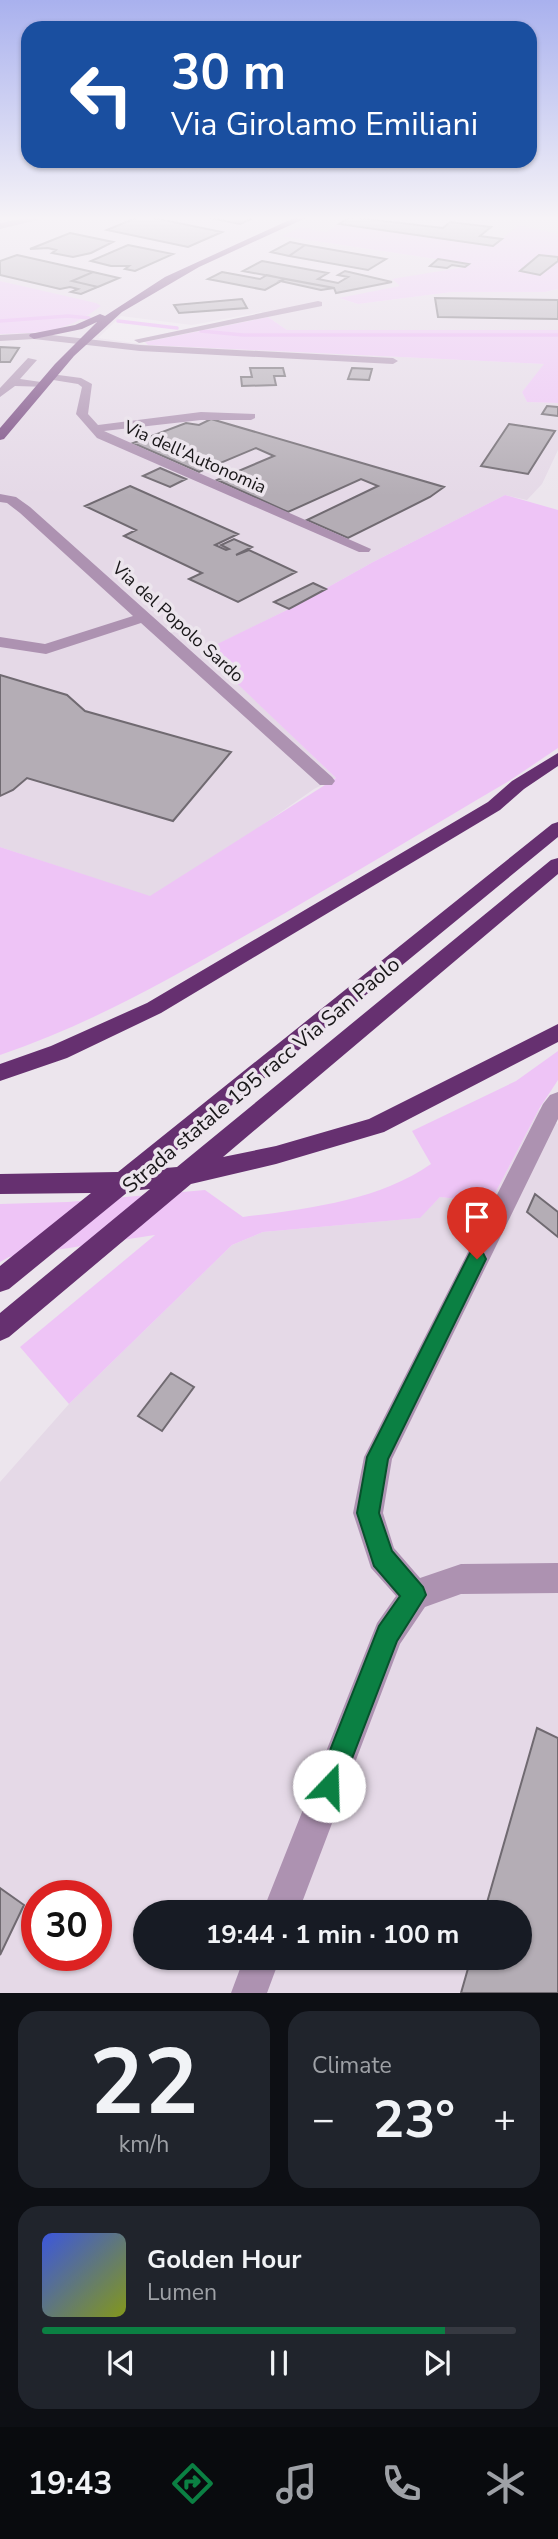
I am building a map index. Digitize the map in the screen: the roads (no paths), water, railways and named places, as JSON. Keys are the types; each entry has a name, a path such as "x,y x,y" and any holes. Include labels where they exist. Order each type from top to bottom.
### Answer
{"highway":[{"path":"0,1073 59,1052 154,1008 494,806 518,785 558,758"},
{"name":"Strada statale 195 racc Via San Paolo","path":"0,1281 558,828"},
{"name":"Strada statale 195 racc Via San Paolo","path":"0,1329 558,864"},
{"path":"0,1184 78,1184 173,1178 276,1155 376,1126 558,1032"}],"main road":[{"path":"33,339 78,327 117,310"},
{"path":"0,436 47,381 61,357 120,310"},
{"path":"33,339 46,348"}],"street":[{"path":"116,345 288,310"},
{"path":"0,338 393,361"},
{"path":"0,394 32,360"},
{"path":"12,382 47,381"},
{"name":"Via dell'Autonomia","path":"47,381 81,382 88,386 82,414 94,429 125,447 364,549"},
{"path":"94,429 201,416 251,416"},
{"name":"Via del Popolo Sardo","path":"0,498 10,500 24,510 326,781"},
{"path":"0,642 46,649 144,617"},
{"path":"415,1595 382,1558 368,1513 378,1457 551,1110 558,1101"},
{"path":"285,1900 388,1634 415,1595 461,1579 558,1578"},
{"path":"249,1993 258,1970"}],"waterway":[{"path":"0,321 68,316 89,318"},
{"path":"118,321 177,328"},
{"path":"201,331 243,335 558,335"}]}
